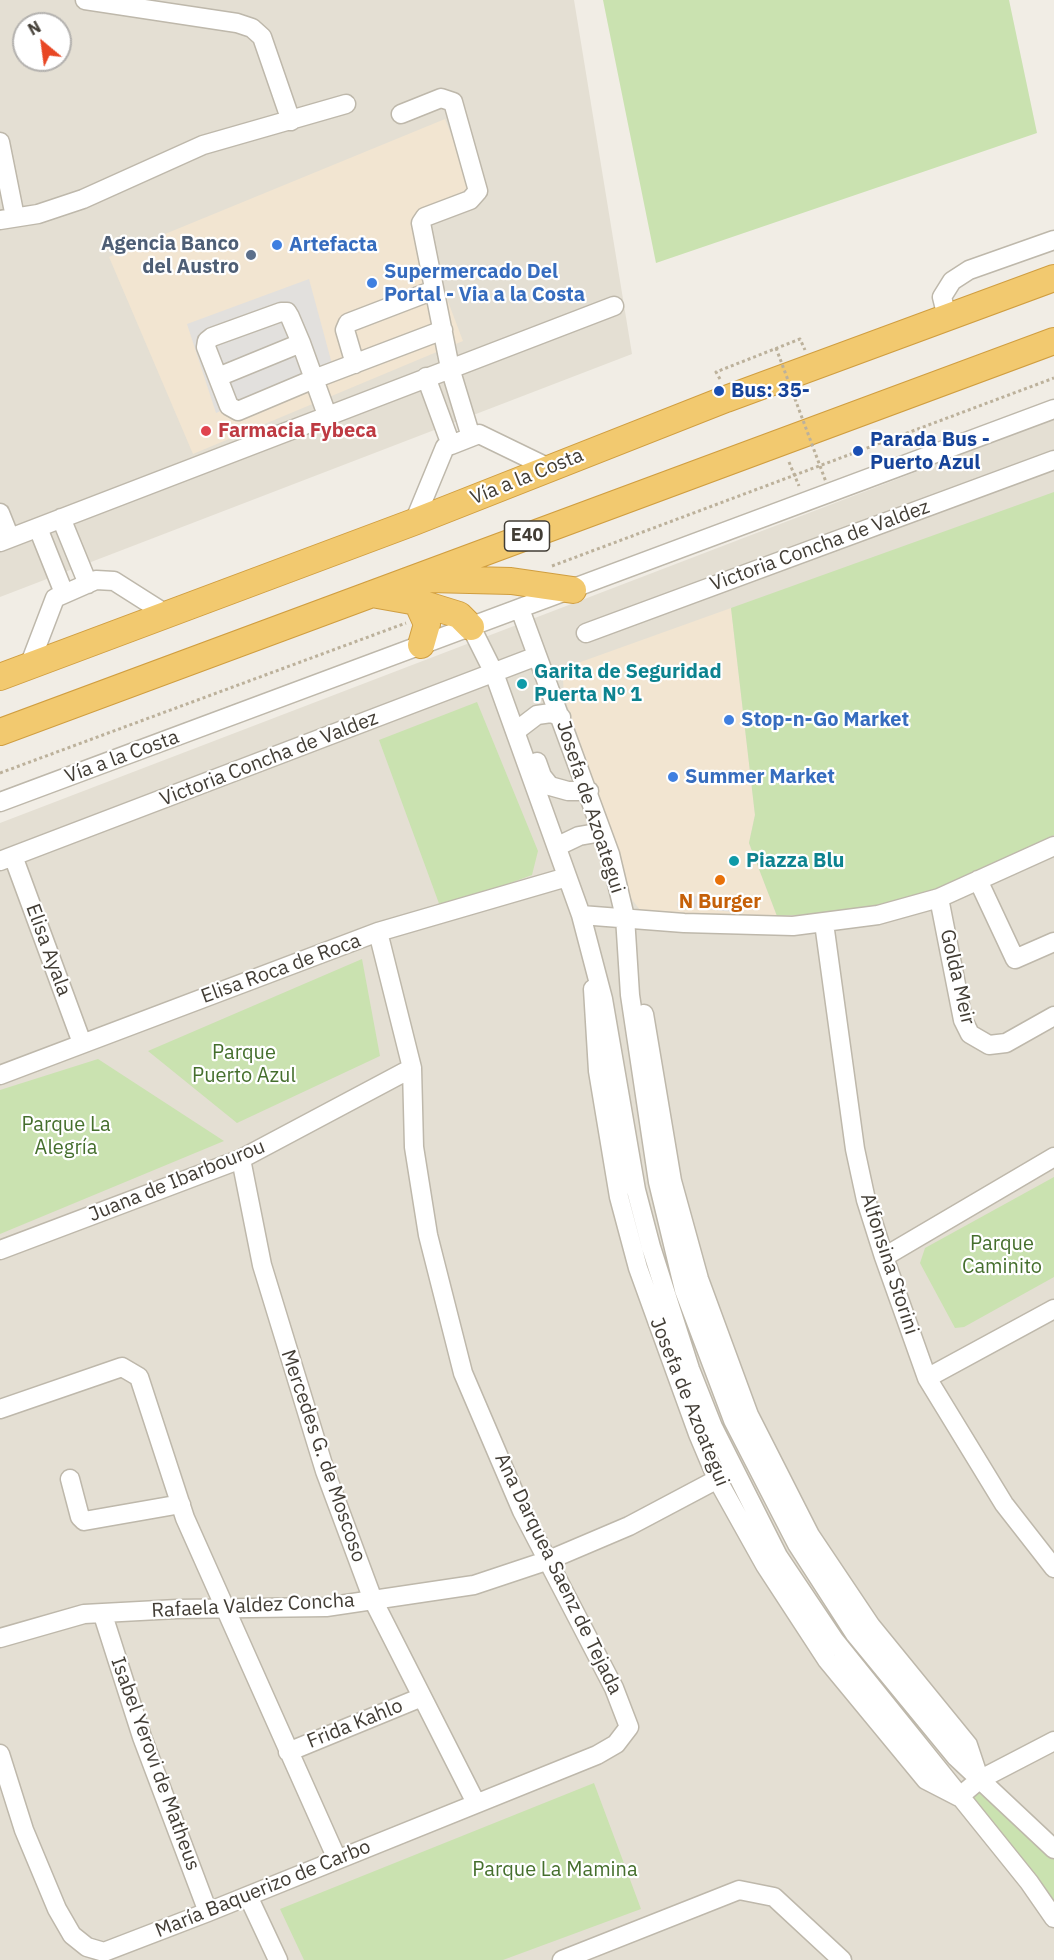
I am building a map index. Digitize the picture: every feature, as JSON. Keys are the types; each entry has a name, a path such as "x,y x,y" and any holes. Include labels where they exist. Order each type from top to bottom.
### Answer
{"highway":[{"name":"Vía a la Costa","path":"0,677 1054,278"},
{"name":"E40","path":"415,590 781,442 1054,341"},
{"path":"0,732 372,594 511,581 573,590"},
{"path":"415,590 459,615 471,627"},
{"path":"415,590 427,624 421,645"}],"street":[{"path":"85,0 237,23 252,28 262,37 291,121"},
{"path":"401,114 441,98 453,102 478,191 470,200 425,217 421,223 450,368 471,437"},
{"path":"0,142 8,219 38,214 83,199 203,145 346,104"},
{"path":"946,317 942,297 952,281 969,270 1054,240"},
{"path":"355,364 345,330 348,323 434,290"},
{"path":"0,513 5,540 614,306"},
{"path":"327,415 314,379 301,343 287,312 281,312 212,337 206,347 229,406 238,411 314,379 443,330"},
{"path":"218,377 301,343"},
{"path":"426,377 451,445"},
{"name":"Vía a la Costa","path":"0,802 1051,413"},
{"path":"414,522 445,447 478,434 549,468"},
{"name":"Victoria Concha de Valdez","path":"586,633 1054,460"},
{"path":"61,518 88,584"},
{"path":"38,528 64,593"},
{"path":"29,666 50,606 55,598 64,593 105,579 114,581 166,614"},
{"name":"Josefa de Azoategui","path":"520,609 589,791 625,917 638,1057 658,1182 684,1290 706,1350 759,1457 797,1544 855,1634 956,1757 1054,1849"},
{"name":"Josefa de Azoategui","path":"471,627 494,673 581,915 615,1060 636,1190 651,1248 725,1475 835,1641 1029,1882 1054,1918"},
{"name":"Victoria Concha de Valdez","path":"7,859 537,656"},
{"path":"561,717 551,713 537,716 517,735 531,747 542,776 550,786 568,791 589,791"},
{"path":"558,846 579,836 602,832"},
{"path":"581,915 684,923 793,926 824,923 878,915 939,898 1054,846"},
{"name":"Elisa Ayala","path":"7,859 82,1043"},
{"name":"Elisa Roca de Roca","path":"0,1075 378,932 567,877"},
{"path":"978,880 1015,959 1054,942"},
{"name":"Golda Meir","path":"939,898 963,1020 970,1034 989,1045 1006,1043 1054,1016"},
{"name":"Alfonsina Storini","path":"824,923 855,1149 866,1200 927,1378 1004,1503 1054,1568"},
{"name":"Ana Darquea Saenz de Tejada","path":"378,932 412,1068 414,1147 428,1235 463,1373 522,1511 614,1688 628,1727"},
{"name":"Juana de Ibarbourou","path":"0,1250 241,1160 412,1068"},
{"path":"884,1257 1054,1157"},
{"name":"Mercedes G. de Moscoso","path":"241,1160 262,1265 325,1471 373,1600 476,1803"},
{"path":"927,1378 1054,1309"},
{"path":"0,1409 122,1367 139,1377 181,1504 223,1608 337,1858"},
{"name":"Rafaela Valdez Concha","path":"0,1638 84,1614 103,1615 177,1609 326,1607 474,1585 549,1560 629,1526 759,1457"},
{"path":"70,1479 80,1517 84,1521 181,1504"},
{"name":"Isabel Yerovi de Matheus","path":"103,1615 142,1737 208,1912"},
{"name":"Frida Kahlo","path":"288,1752 422,1697"},
{"name":"María Baquerizo de Carbo","path":"0,1754 24,1830 57,1909 72,1935 87,1947 104,1952 597,1755 616,1744 628,1727"},
{"path":"959,1797 979,1780 1054,1741"},
{"path":"562,1960 739,1890 774,1897 842,1960"},
{"path":"248,1896 278,1960"}],"path":[{"path":"807,355 800,339 776,348 826,482"},
{"path":"781,442 801,491"}],"shaded area":[{"path":"0,0 574,0 632,354 0,597"},
{"path":"445,119 474,192 417,220 463,341 193,454 109,257"},
{"path":"309,279 332,364 216,413 187,324"},
{"path":"1054,419 1054,1960 0,1960 0,823"},
{"path":"731,608 755,815 749,843 777,916 652,915 640,910 627,893 593,779 564,696 563,679 569,667 575,664"},
{"path":"679,895 741,899 743,913 677,906"}],"green space":[{"path":"603,0 1009,0 1037,133 656,263"},
{"path":"1054,492 1054,835 961,882 909,899 835,913 777,916 749,843 755,815 731,608"},
{"path":"477,702 538,851 532,875 441,909 379,740"},
{"name":"Parque Puerto Azul","path":"362,959 380,1056 237,1123 148,1051"},
{"name":"Parque La Alegría","path":"98,1059 224,1141 0,1234 0,1090"},
{"name":"Parque Caminito","path":"1054,1177 1054,1277 964,1327 955,1328 920,1263 925,1248"},
{"path":"976,1782 1054,1855 1054,1909 962,1795"},
{"name":"Parque La Mamina","path":"594,1783 641,1909 503,1960 304,1960 280,1909"}],"place":[{"name":"Artefacta","path":"277,245"},
{"name":"Agencia Banco del Austro","path":"251,255"},
{"name":"Supermercado Del Portal - Via a la Costa","path":"372,283"},
{"name":"Bus: 35-","path":"719,391"},
{"name":"Farmacia Fybeca","path":"206,431"},
{"name":"Parada Bus - Puerto Azul","path":"858,451"},
{"name":"Garita de Seguridad Puerta Nº 1","path":"522,684"},
{"name":"Stop-n-Go Market","path":"729,720"},
{"name":"Summer Market","path":"673,777"},
{"name":"Piazza Blu","path":"734,861"},
{"name":"N Burger","path":"720,880"}]}
